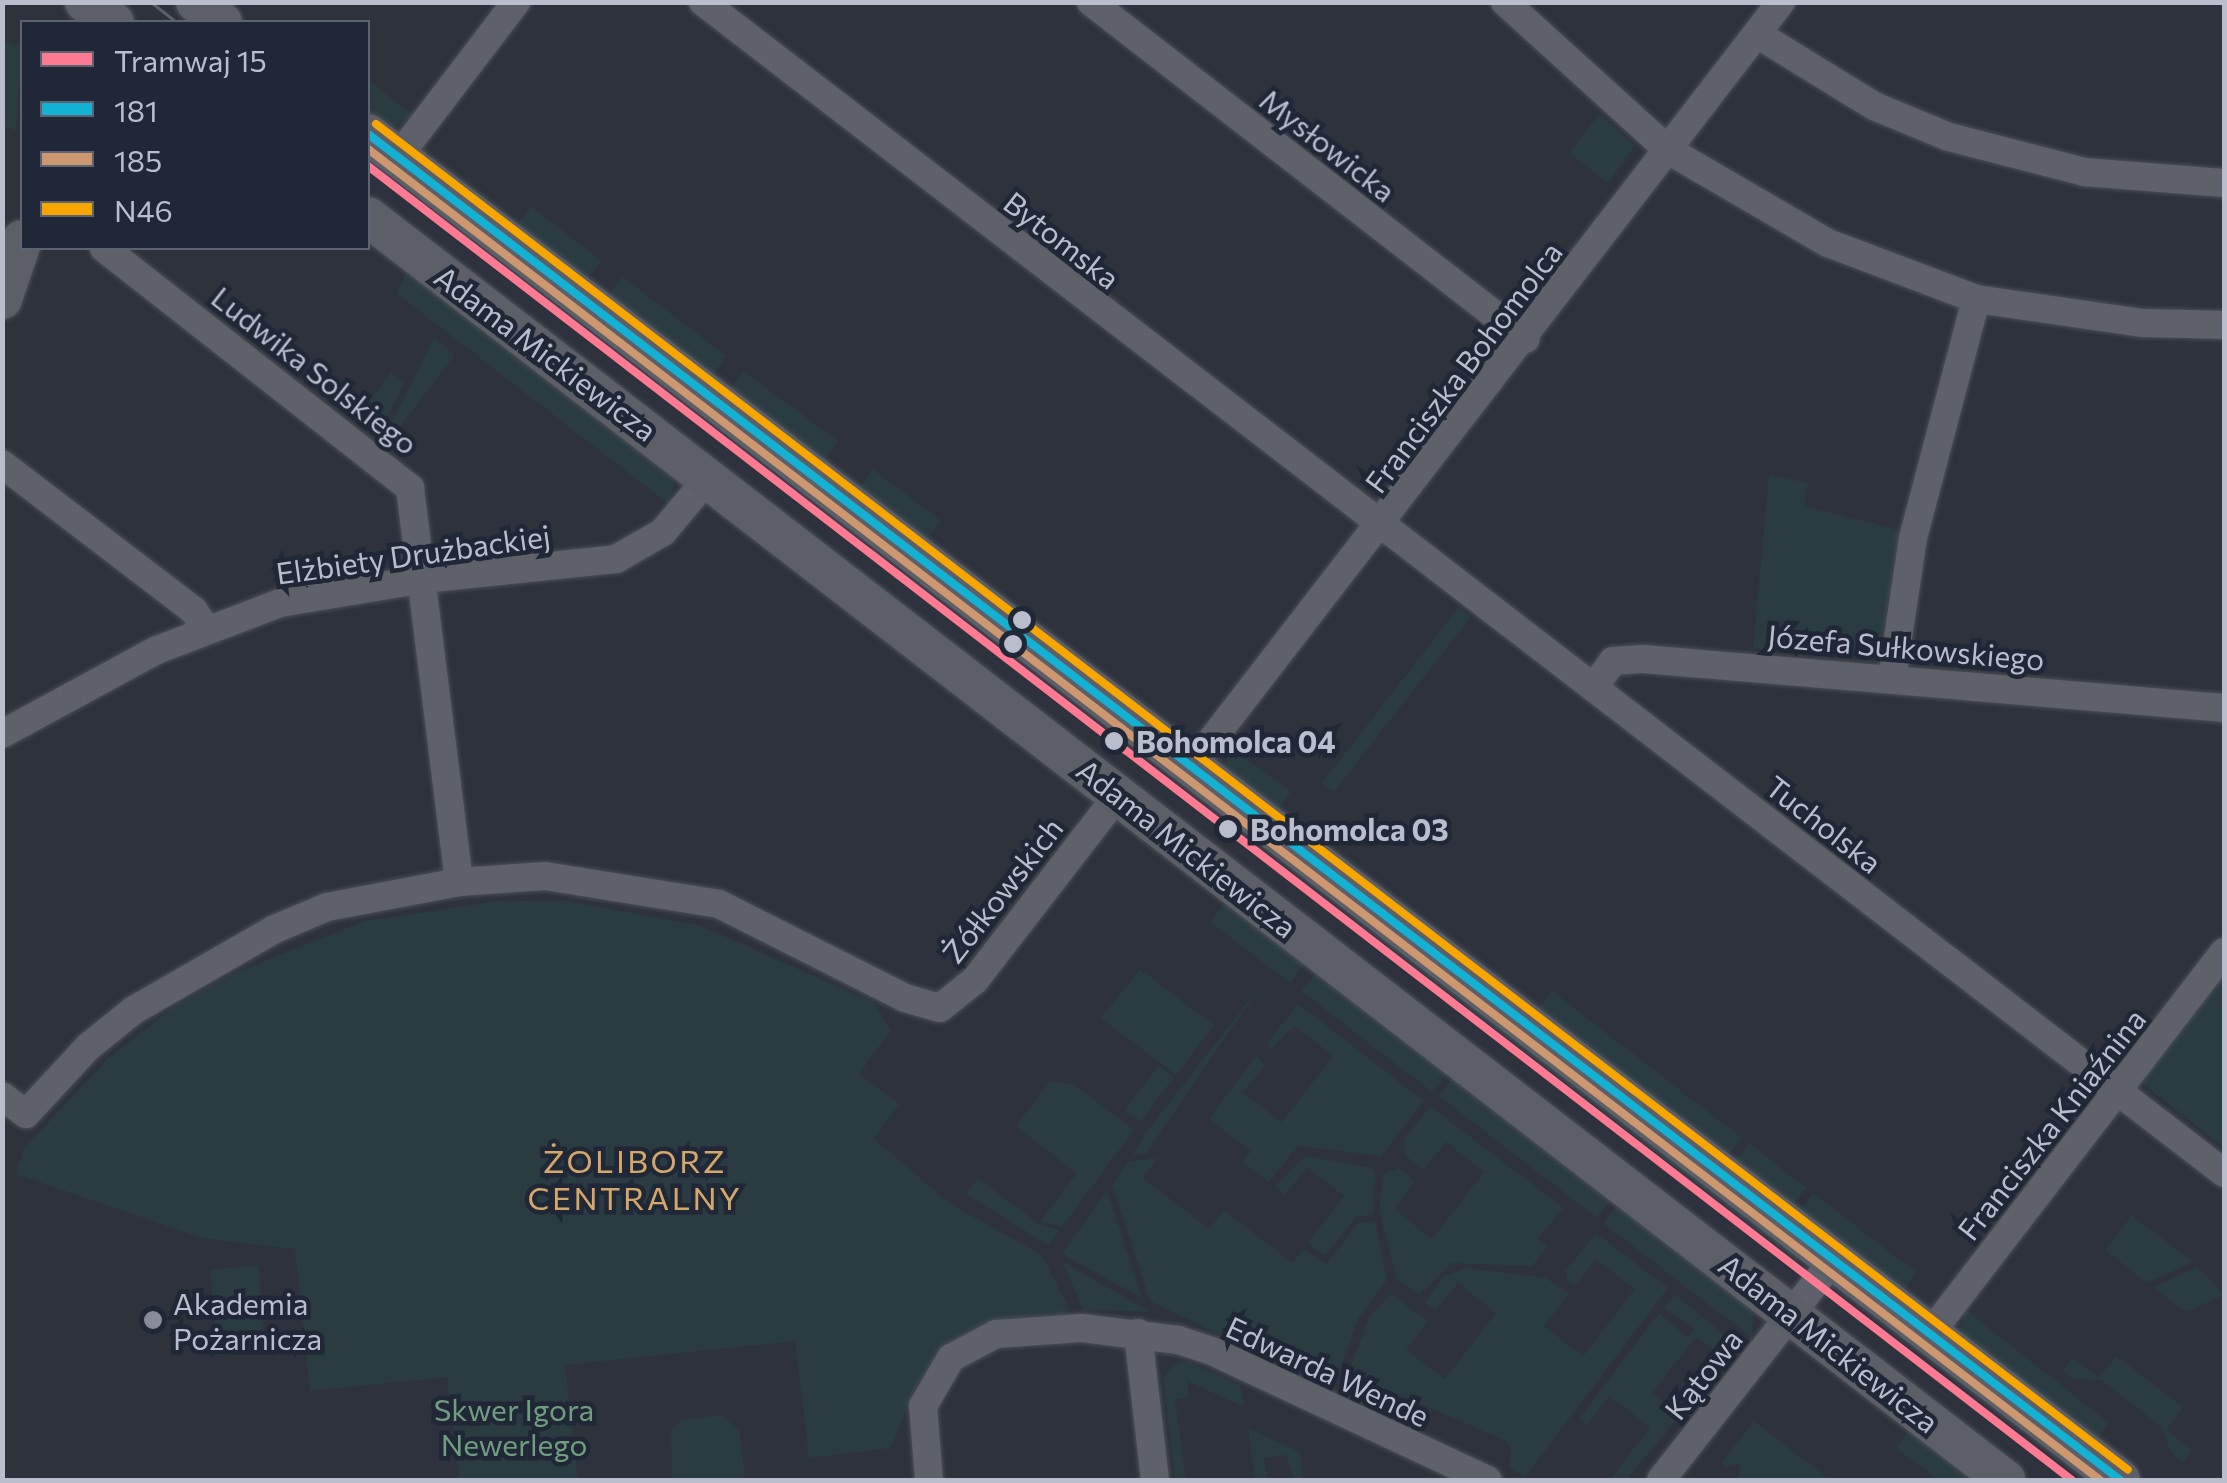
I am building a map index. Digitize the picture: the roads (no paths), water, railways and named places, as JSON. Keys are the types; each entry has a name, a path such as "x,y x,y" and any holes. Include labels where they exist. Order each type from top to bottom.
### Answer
{"street":[{"path":"196,2 219,20"},
{"path":"383,146 516,2"},
{"name":"Bytomska","path":"703,2 1382,528"},
{"name":"Mysłowicka","path":"1090,2 1526,339"},
{"path":"1505,2 1668,150 1801,230 1900,274 1976,299 2143,324 2224,324"},
{"name":"Franciszka Bohomolca","path":"1191,768 1382,528 1781,2"},
{"path":"1757,34 1874,106 1949,138 2084,172 2224,182"},
{"name":"Adama Mickiewicza","path":"383,146 2120,1480"},
{"name":"Adama Mickiewicza","path":"370,219 2006,1480"},
{"path":"2,300 20,246"},
{"name":"Ludwika Solskiego","path":"107,250 402,476 416,500 459,882"},
{"path":"1892,678 1913,538 1976,299"},
{"path":"2,464 194,611 206,629"},
{"name":"Elżbiety Drużbackiej","path":"2,734 92,682 206,629 280,603 423,579 616,559 663,532 708,478"},
{"name":"Tucholska","path":"1382,528 2224,1173"},
{"path":"983,693 1024,640"},
{"name":"Józefa Sułkowskiego","path":"1594,687 1620,659 1892,678 2224,708"},
{"name":"Żółkowskich","path":"459,882 545,876 719,904 926,1007 957,999 975,980 1118,796"},
{"path":"2,1096 26,1114 88,1047 182,977 328,907 459,882"},
{"path":"1312,945 1354,892"},
{"name":"Franciszka Kniaźnina","path":"1928,1334 2224,952"},
{"name":"Kątowa","path":"1661,1480 1833,1261"},
{"name":"Edwarda Wende","path":"929,1480 924,1434 926,1392 973,1341 1082,1328 1138,1333 1214,1352 1487,1480"},
{"path":"1138,1333 1155,1480"}],"tram line":[{"path":"151,2 174,20"},
{"name":"15","path":"370,168 2072,1480"}],"place":[{"name":"Bohomolca 04","path":"1114,741"},
{"name":"Bohomolca 03","path":"1228,829"},
{"name":"Akademia Pożarnicza","path":"153,1320"}],"district":[{"name":"ŻOLIBORZ CENTRALNY","path":"635,1180"}],"park label":[{"name":"Skwer Igora Newerlego","path":"514,1426"}]}
